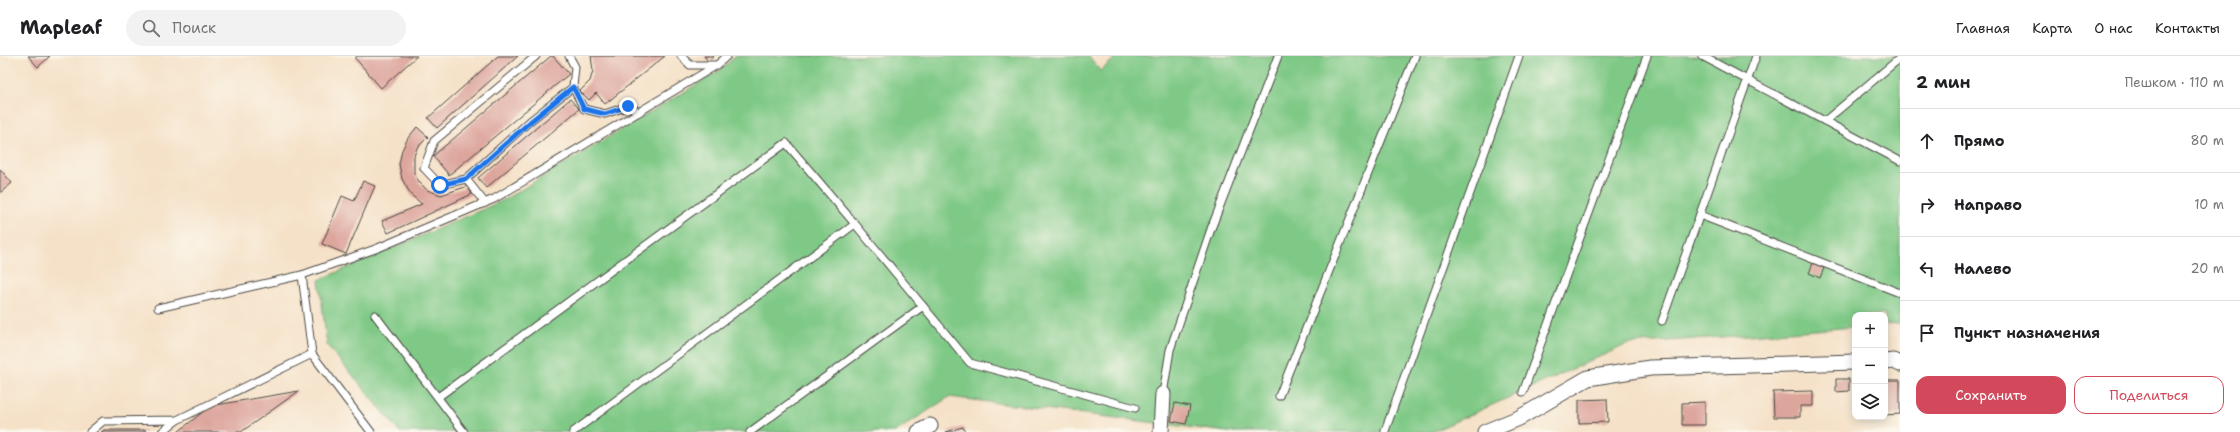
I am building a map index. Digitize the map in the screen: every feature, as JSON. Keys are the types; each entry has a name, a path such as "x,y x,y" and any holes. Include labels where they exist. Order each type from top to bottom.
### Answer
{"street":[{"path":"1485,432 1519,425 1588,378 1650,368 1852,362"},
{"path":"1888,362 1900,364"},
{"path":"1161,432 1163,394"}],"lane":[{"path":"536,56 434,141 424,168 440,185 466,179 530,122 573,87"},
{"path":"569,56 575,67 573,87 584,109 605,114 628,106 639,112"},
{"path":"682,56 690,65 717,65"},
{"path":"158,308 302,275 378,248 485,203 717,65 727,56"},
{"path":"1163,394 1170,350 1211,229 1278,56"},
{"path":"1279,396 1415,56"},
{"path":"1385,432 1519,56"},
{"path":"1522,392 1647,56"},
{"path":"1702,56 1900,160"},
{"path":"1662,321 1756,56"},
{"path":"1825,121 1900,58"},
{"path":"438,397 786,143 970,363 1135,408"},
{"path":"466,179 485,203"},
{"path":"1700,215 1900,293"},
{"path":"573,432 855,224"},
{"path":"302,275 312,354 371,432"},
{"path":"750,432 923,306"},
{"path":"375,315 464,432"},
{"path":"162,432 177,420 312,354"},
{"path":"90,432 103,421 177,420"}],"green space":[{"path":"736,56 1089,56 1100,71 1118,56 1900,56 1900,324 1888,325 1888,312 1852,312 1852,327 1628,344 1432,432 1228,432 949,397 895,432 400,432 327,345 319,280 502,201 719,71"}],"building":[{"path":"28,56 50,56 38,67"},
{"path":"357,56 417,56 381,88 355,58"},
{"path":"498,56 518,56 437,128 428,118"},
{"path":"551,56 553,56 569,74 449,175 433,156"},
{"path":"591,56 665,56 605,104 596,93 589,100 580,91 590,81 593,71"},
{"path":"704,56 714,56 708,61"},
{"path":"570,99 579,109 486,188 478,178"},
{"path":"417,127 428,137 417,148 414,156 414,173 419,182 427,190 441,195 468,186 472,194 388,233 382,221 422,204 411,195 402,179 399,164 402,150 408,138"},
{"path":"0,169 12,183 0,193"},
{"path":"363,181 375,186 346,254 322,244 342,196 354,201"},
{"path":"1813,263 1824,268 1820,278 1809,273"},
{"path":"1836,379 1849,379 1849,391 1836,392"},
{"path":"1888,380 1900,380 1900,414 1888,415"},
{"path":"299,391 241,432 178,432 210,406"},
{"path":"1813,391 1813,406 1800,406 1800,417 1774,417 1773,392"},
{"path":"1607,399 1608,422 1579,423 1579,400"},
{"path":"1705,402 1705,425 1682,425 1682,403"},
{"path":"1175,403 1190,406 1186,424 1171,421"},
{"path":"963,427 965,432 946,432"},
{"path":"104,430 146,430 143,432 101,432"}],"route":[{"path":"440,185 466,179 530,122 573,87 584,109 605,114 628,106"}]}
